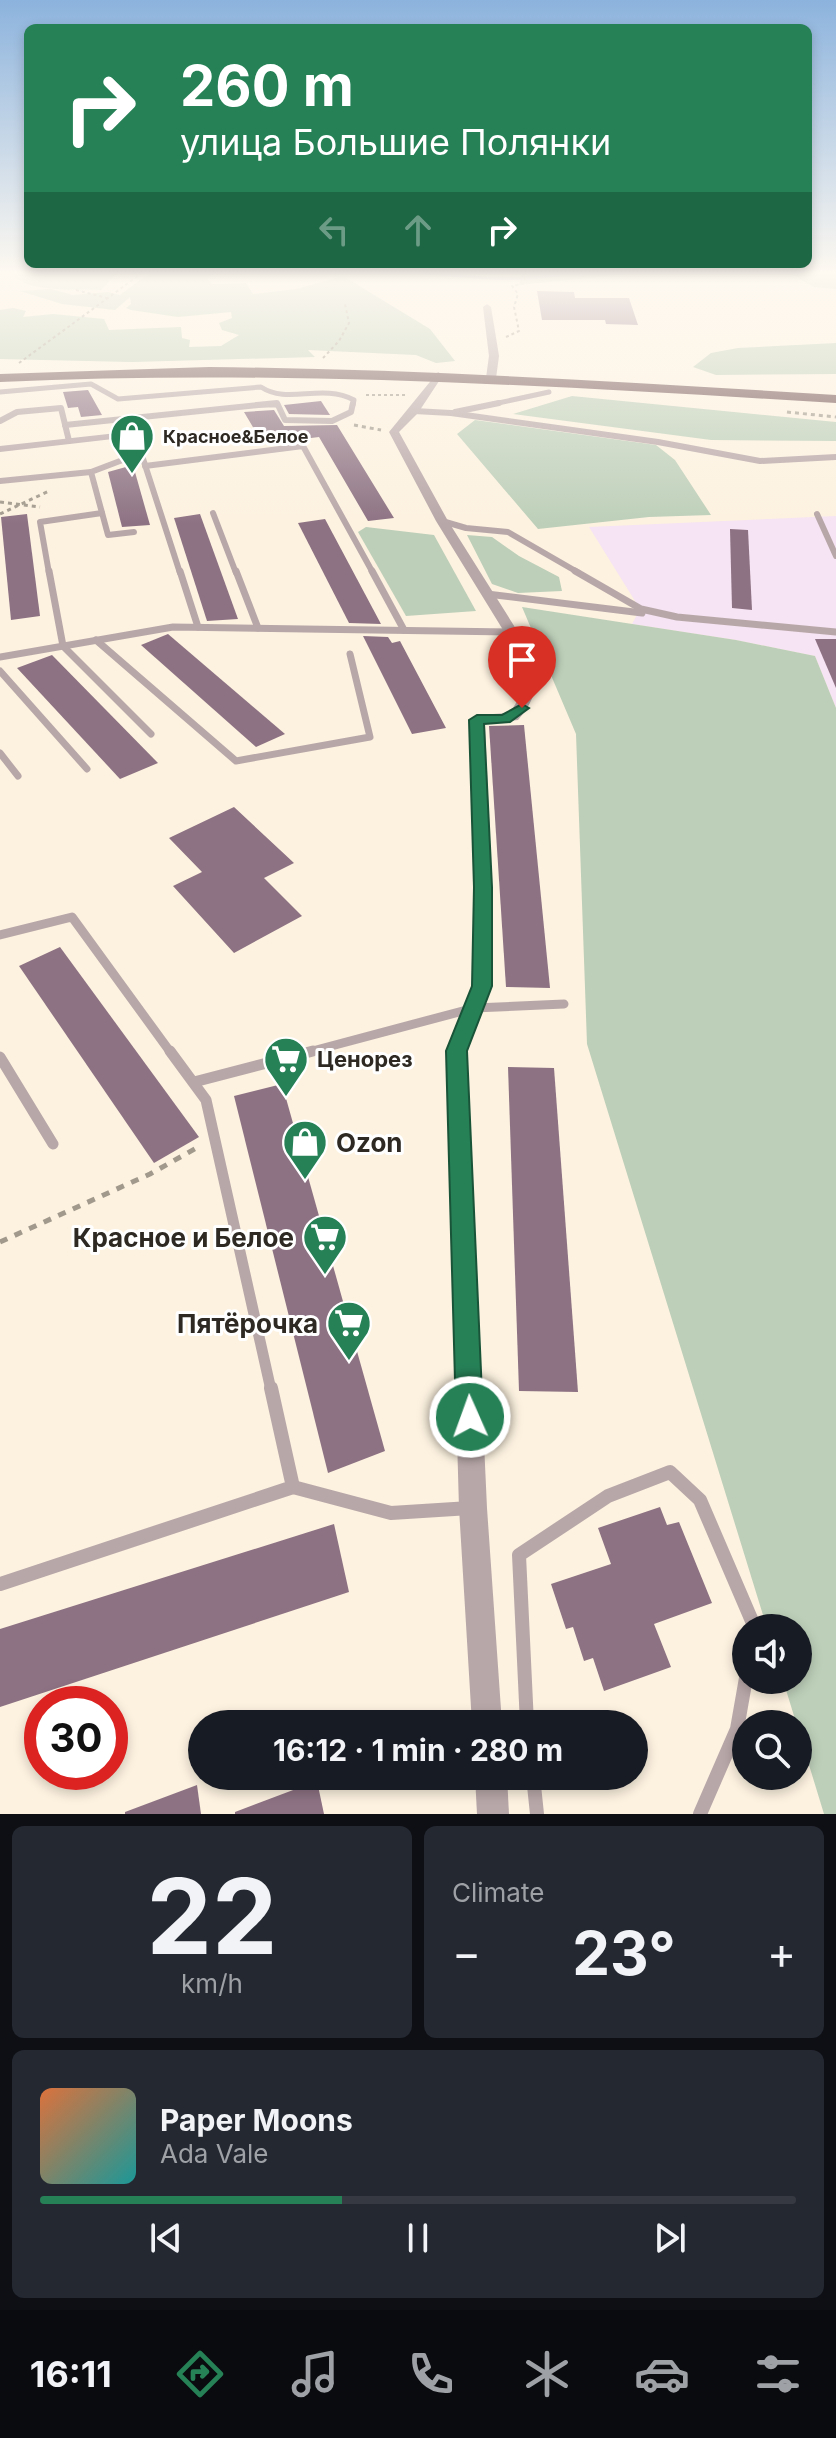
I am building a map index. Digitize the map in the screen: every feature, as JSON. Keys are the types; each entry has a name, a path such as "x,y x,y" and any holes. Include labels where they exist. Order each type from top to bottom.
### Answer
{"highway":[{"path":"0,378 184,369 317,371 438,375 836,399"}],"street":[{"path":"491,378 492,355"},
{"path":"438,375 410,403 394,432 442,521 528,659 531,678 528,698 513,717 477,720 483,887 482,986 456,1051 473,1508 486,1710"},
{"path":"0,449 135,434"},
{"path":"492,1790 493,1814"}],"lane":[{"path":"0,392 91,384 118,399 261,387 273,395 342,392 354,400 351,412 332,421 285,420 277,403"},
{"path":"451,413 549,392"},
{"path":"65,425 277,403 283,396"},
{"path":"410,403 451,413 658,442 760,461 836,457"},
{"path":"0,421 17,412 61,408 69,441"},
{"path":"135,434 198,627"},
{"path":"145,466 303,446 404,630"},
{"path":"0,481 91,472 141,453"},
{"path":"91,472 108,535 134,532"},
{"path":"102,513 40,522 63,646 151,734"},
{"path":"213,513 258,628"},
{"path":"817,514 836,556"},
{"path":"442,521 466,528 508,532 641,609 677,617"},
{"path":"487,594 836,632"},
{"path":"0,657 173,627 510,632"},
{"path":"96,640 236,761 370,737 350,654"},
{"path":"0,671 87,769"},
{"path":"0,753 18,776"},
{"path":"0,935 72,917 206,1100 293,1487"},
{"path":"194,1082 474,1008 564,1004"},
{"path":"0,1057 53,1144"},
{"path":"526,1710 519,1555 608,1496 670,1472 700,1500 749,1614"},
{"path":"0,1584 293,1487 391,1513 473,1508"},
{"path":"700,1814 737,1729 743,1694"},
{"path":"534,1790 537,1814"}],"path":[{"path":"13,367 30,355"},
{"path":"317,371 328,355"},
{"path":"350,397 410,403"},
{"path":"332,421 394,432"},
{"path":"0,514 48,491"},
{"path":"0,1242 150,1174 215,1138"}],"shaded area":[{"path":"836,516 836,708 815,656 632,624 640,609 589,527"}],"green space":[{"path":"0,355 315,357 132,362 0,359"},
{"path":"409,355 450,355 455,361 436,363"},
{"path":"709,355 836,355 836,374 716,375 693,367"},
{"path":"572,396 836,422 836,441 711,440 513,414"},
{"path":"475,420 656,445 675,460 711,515 649,517 538,529 457,434"},
{"path":"366,527 434,535 476,611 406,616 358,532"},
{"path":"467,535 492,537 519,556 559,577 562,591 518,593 492,584"},
{"path":"522,607 736,640 815,656 836,708 836,1814 824,1814 812,1775 812,1710 792,1710 787,1694 812,1694 812,1614 763,1614 587,1044 576,734"}],"building":[{"path":"88,390 102,415 81,417 78,407 68,408 63,392"},
{"path":"321,401 330,415 289,414 284,405"},
{"path":"274,410 284,426 337,425 394,518 368,521 319,437 263,444 244,412"},
{"path":"133,465 150,525 122,527 108,472"},
{"path":"27,514 40,616 11,620 1,517"},
{"path":"200,514 238,619 207,621 174,518"},
{"path":"325,519 381,624 349,623 298,523"},
{"path":"730,529 748,530 752,610 732,608"},
{"path":"168,634 285,734 256,747 141,645"},
{"path":"363,636 388,637 392,643 400,641 446,728 412,734"},
{"path":"815,639 836,639 836,688"},
{"path":"52,655 158,763 120,779 17,668"},
{"path":"524,725 550,988 506,987 489,726"},
{"path":"234,807 294,863 264,878 302,916 234,953 173,886 202,872 169,838"},
{"path":"60,947 199,1137 154,1163 19,966"},
{"path":"508,1067 554,1068 578,1392 519,1391"},
{"path":"282,1084 385,1451 328,1473 234,1096"},
{"path":"660,1507 667,1525 679,1522 712,1603 654,1624 671,1667 604,1691 593,1658 584,1661 573,1627 566,1629 551,1584 611,1564 598,1528"},
{"path":"334,1524 349,1592 64,1686 24,1686 24,1699 0,1707 0,1629"},
{"path":"188,1788 198,1790 201,1814 125,1814"},
{"path":"293,1790 319,1790 324,1814 235,1814"}],"place":[{"name":"Красное&Белое","path":"132,475"},
{"name":"Ценорез","path":"286,1098"},
{"name":"Ozon","path":"305,1181"},
{"name":"Красное и Белое","path":"325,1276"},
{"name":"Пятёрочка","path":"349,1362"}],"route":[{"path":"470,1417 456,1051 482,986 483,887 477,720 513,717 522,708"}]}
